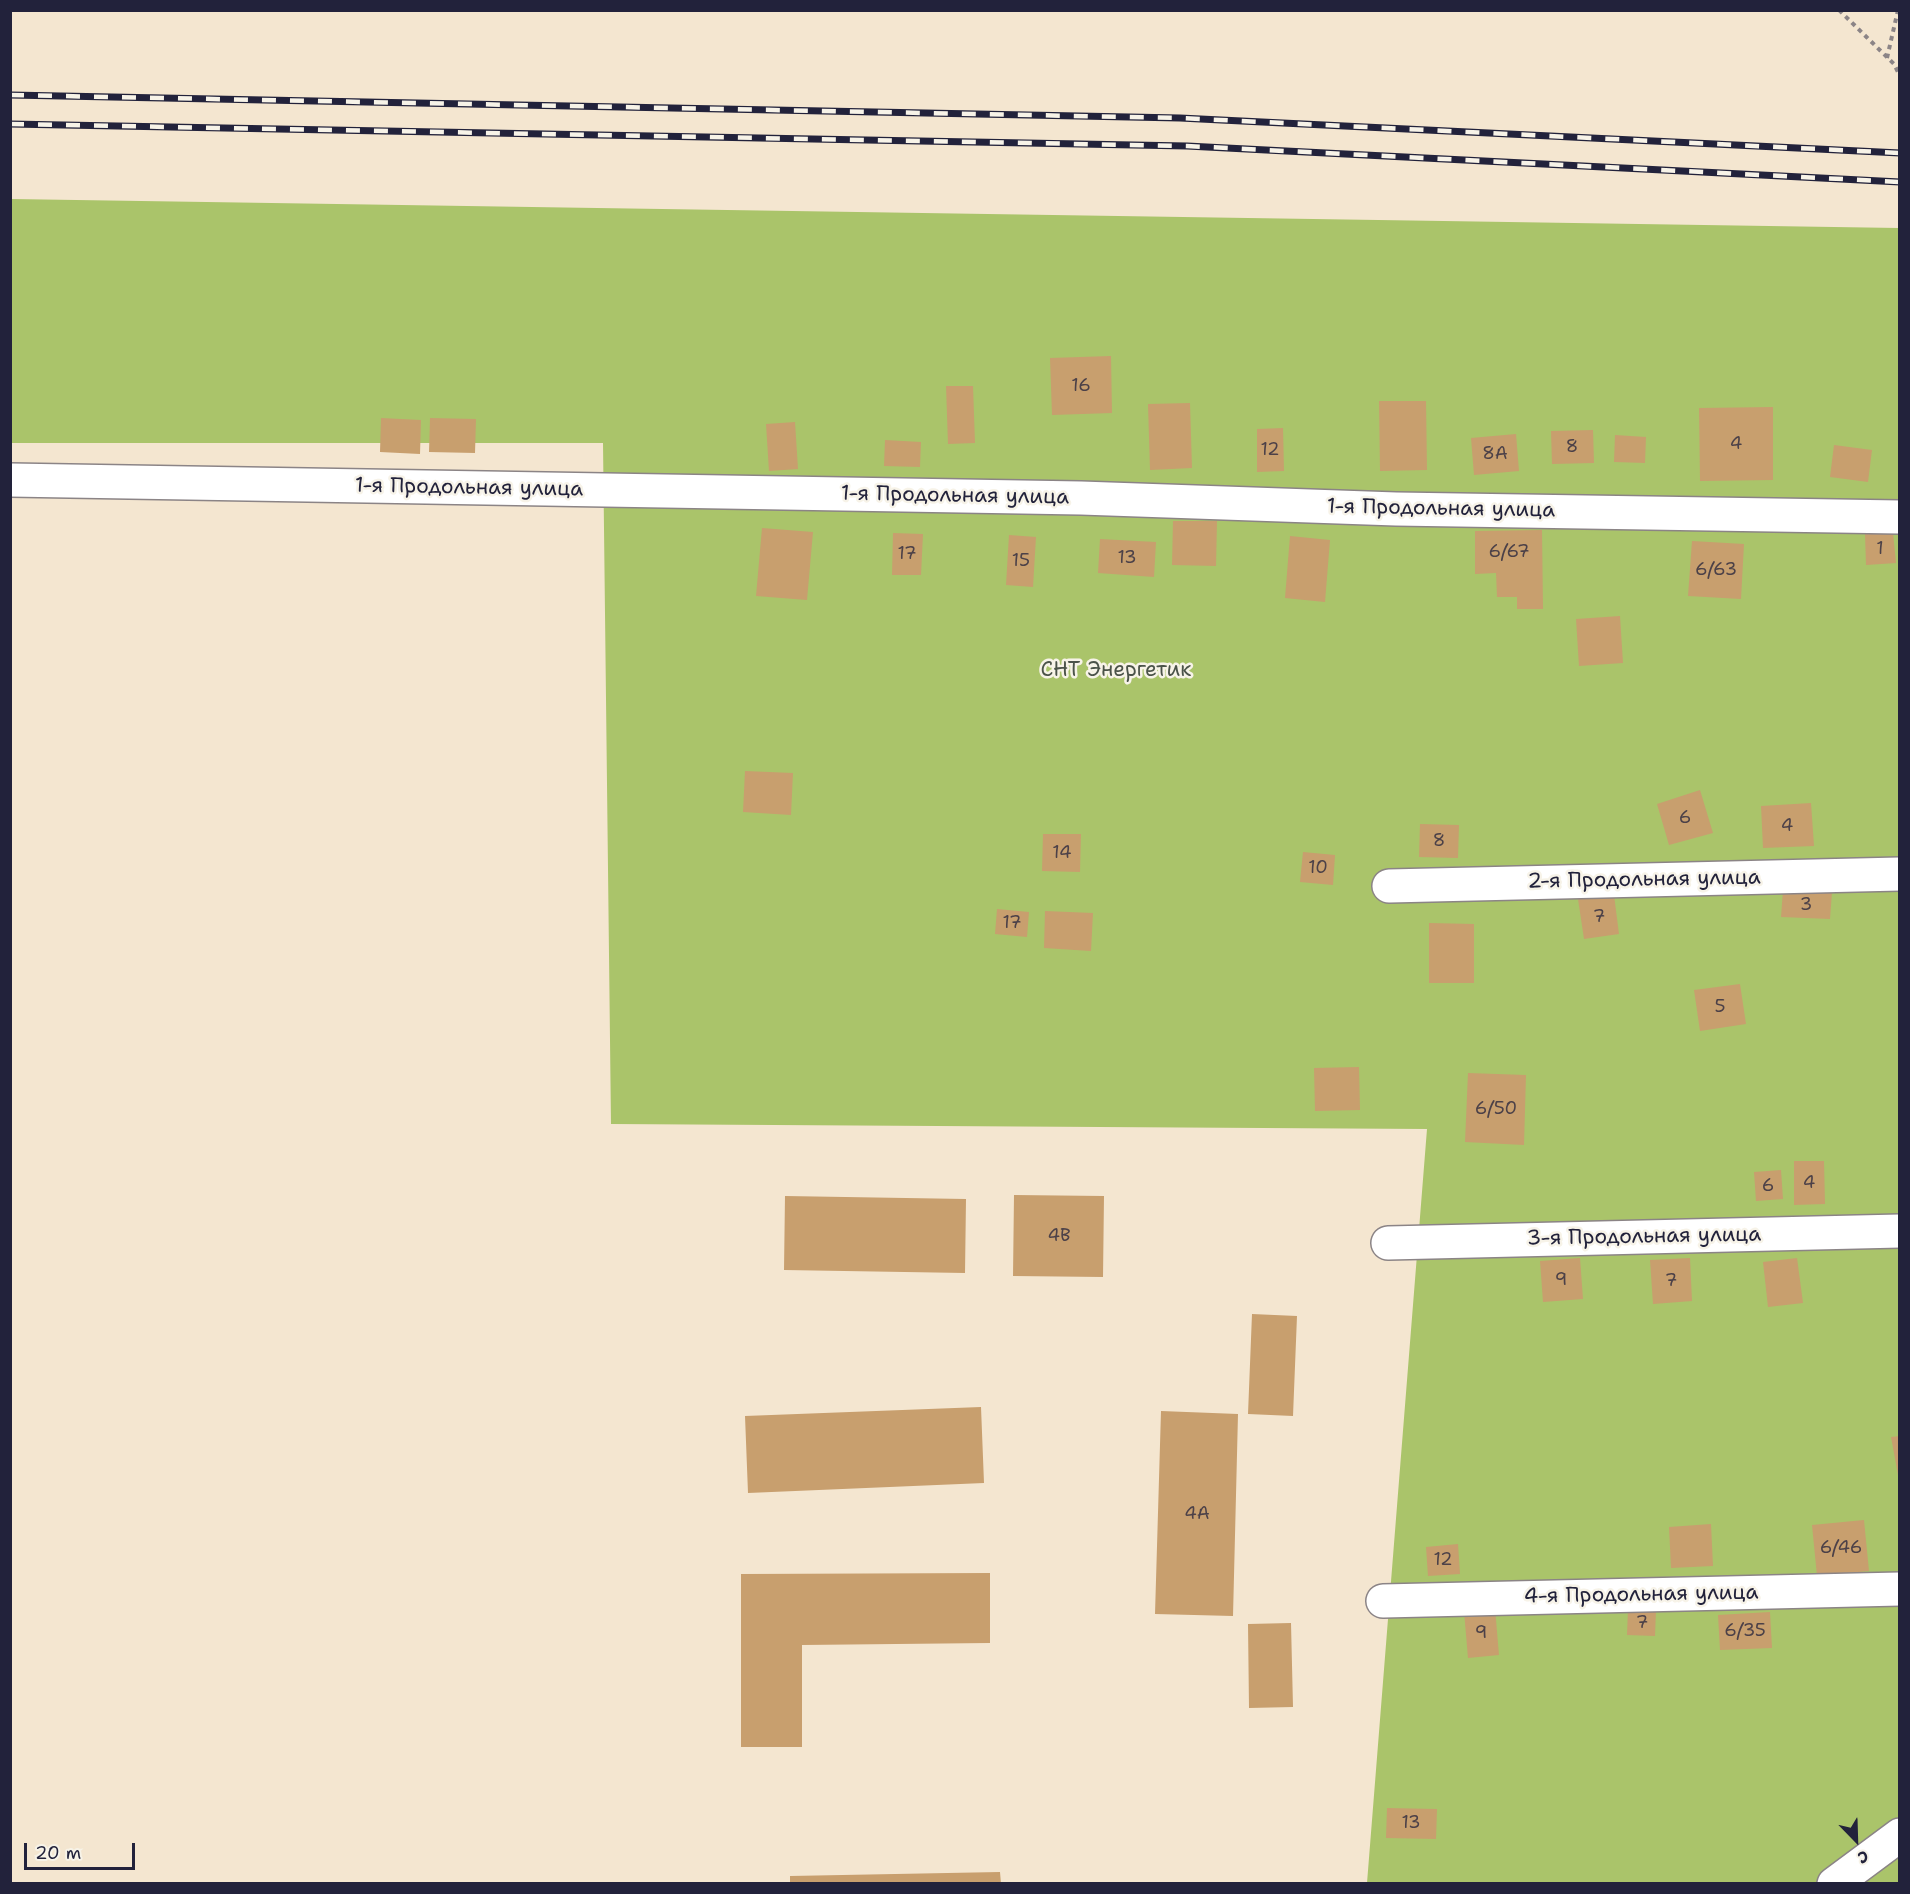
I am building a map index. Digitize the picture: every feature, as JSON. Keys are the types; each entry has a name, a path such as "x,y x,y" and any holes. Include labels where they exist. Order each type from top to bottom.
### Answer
{"street":[{"name":"1-я Продольная улица","path":"10,480 1081,498 1396,509 1899,518"},
{"name":"2-я Продольная улица","path":"1389,886 1899,874"},
{"name":"3-я Продольная улица","path":"1388,1243 1899,1231"},
{"name":"4-я Продольная улица","path":"1383,1601 1899,1588"},
{"path":"1834,1884 1899,1835"}],"path":[{"path":"1839,10 1894,64 1899,76"},
{"path":"1887,58 1898,10"}],"green space":[{"name":"СНТ Энергетик","path":"11,199 1899,228 1899,1883 1367,1883 1427,1129 611,1124 603,443 11,443"}],"building":[{"path":"1111,356 1112,413 1052,415 1050,358"},
{"path":"946,386 973,386 975,443 948,444"},
{"path":"1379,401 1426,401 1427,470 1380,471"},
{"path":"1190,403 1192,468 1150,470 1148,404"},
{"path":"1773,407 1773,480 1700,481 1699,408"},
{"path":"381,418 421,420 420,454 380,452"},
{"path":"430,418 476,419 475,453 429,452"},
{"path":"795,422 798,469 769,471 766,424"},
{"path":"1283,428 1284,471 1257,472 1257,429"},
{"path":"1593,430 1594,463 1552,464 1551,431"},
{"path":"1516,434 1519,471 1474,475 1471,438"},
{"path":"1615,435 1646,437 1645,463 1614,462"},
{"path":"885,440 921,442 920,467 884,466"},
{"path":"1834,445 1872,450 1868,482 1830,477"},
{"path":"1173,521 1217,521 1216,566 1172,565"},
{"path":"762,528 813,532 807,600 756,596"},
{"path":"1542,530 1543,609 1517,609 1517,597 1497,597 1496,573 1475,574 1475,531"},
{"path":"893,533 923,534 921,575 892,575"},
{"path":"1893,533 1896,563 1866,565 1865,534"},
{"path":"1009,535 1036,537 1033,587 1006,585"},
{"path":"1290,536 1330,540 1325,602 1285,598"},
{"path":"1100,539 1156,542 1154,577 1098,573"},
{"path":"1692,541 1744,544 1741,599 1688,596"},
{"path":"1620,616 1623,663 1579,666 1576,619"},
{"path":"745,771 793,773 791,815 743,812"},
{"path":"1700,790 1713,833 1669,845 1657,804"},
{"path":"1811,803 1814,846 1763,848 1761,806"},
{"path":"1420,824 1459,825 1458,858 1419,857"},
{"path":"1043,834 1081,834 1080,872 1042,871"},
{"path":"1303,852 1335,855 1333,885 1300,882"},
{"path":"1783,890 1832,892 1830,919 1781,917"},
{"path":"1614,895 1619,934 1584,939 1578,899"},
{"path":"997,909 1029,912 1027,937 995,934"},
{"path":"1045,911 1093,913 1091,951 1044,948"},
{"path":"1429,923 1474,924 1474,983 1429,983"},
{"path":"1740,984 1746,1024 1700,1031 1694,990"},
{"path":"1359,1067 1360,1110 1315,1111 1314,1068"},
{"path":"1468,1073 1526,1075 1524,1145 1465,1142"},
{"path":"1794,1161 1824,1161 1825,1204 1794,1205"},
{"path":"1781,1170 1783,1199 1756,1201 1754,1172"},
{"path":"1014,1195 1104,1196 1103,1277 1013,1276"},
{"path":"785,1196 966,1199 965,1273 784,1270"},
{"path":"1580,1258 1583,1299 1543,1302 1540,1261"},
{"path":"1690,1258 1692,1301 1653,1304 1650,1260"},
{"path":"1797,1258 1803,1303 1768,1307 1763,1262"},
{"path":"1252,1314 1297,1316 1293,1416 1248,1414"},
{"path":"981,1407 984,1483 748,1493 745,1416"},
{"path":"1161,1411 1238,1414 1233,1616 1155,1614"},
{"path":"1900,1436 1900,1475 1898,1475 1891,1437"},
{"path":"1864,1520 1869,1571 1817,1576 1812,1525"},
{"path":"1711,1524 1713,1566 1671,1568 1669,1527"},
{"path":"1458,1544 1460,1574 1428,1576 1426,1547"},
{"path":"990,1573 990,1643 802,1645 802,1747 741,1747 741,1574"},
{"path":"1495,1608 1499,1655 1468,1658 1464,1611"},
{"path":"1628,1609 1656,1610 1655,1636 1627,1635"},
{"path":"1770,1612 1772,1648 1720,1650 1718,1615"},
{"path":"1291,1623 1293,1707 1249,1708 1248,1624"},
{"path":"1387,1808 1437,1809 1436,1839 1386,1838"},
{"path":"1000,1872 1001,1884 790,1884 790,1876"}],"railway":[{"path":"10,95 1180,118 1900,153"},
{"path":"10,124 1187,146 1900,182"}]}
